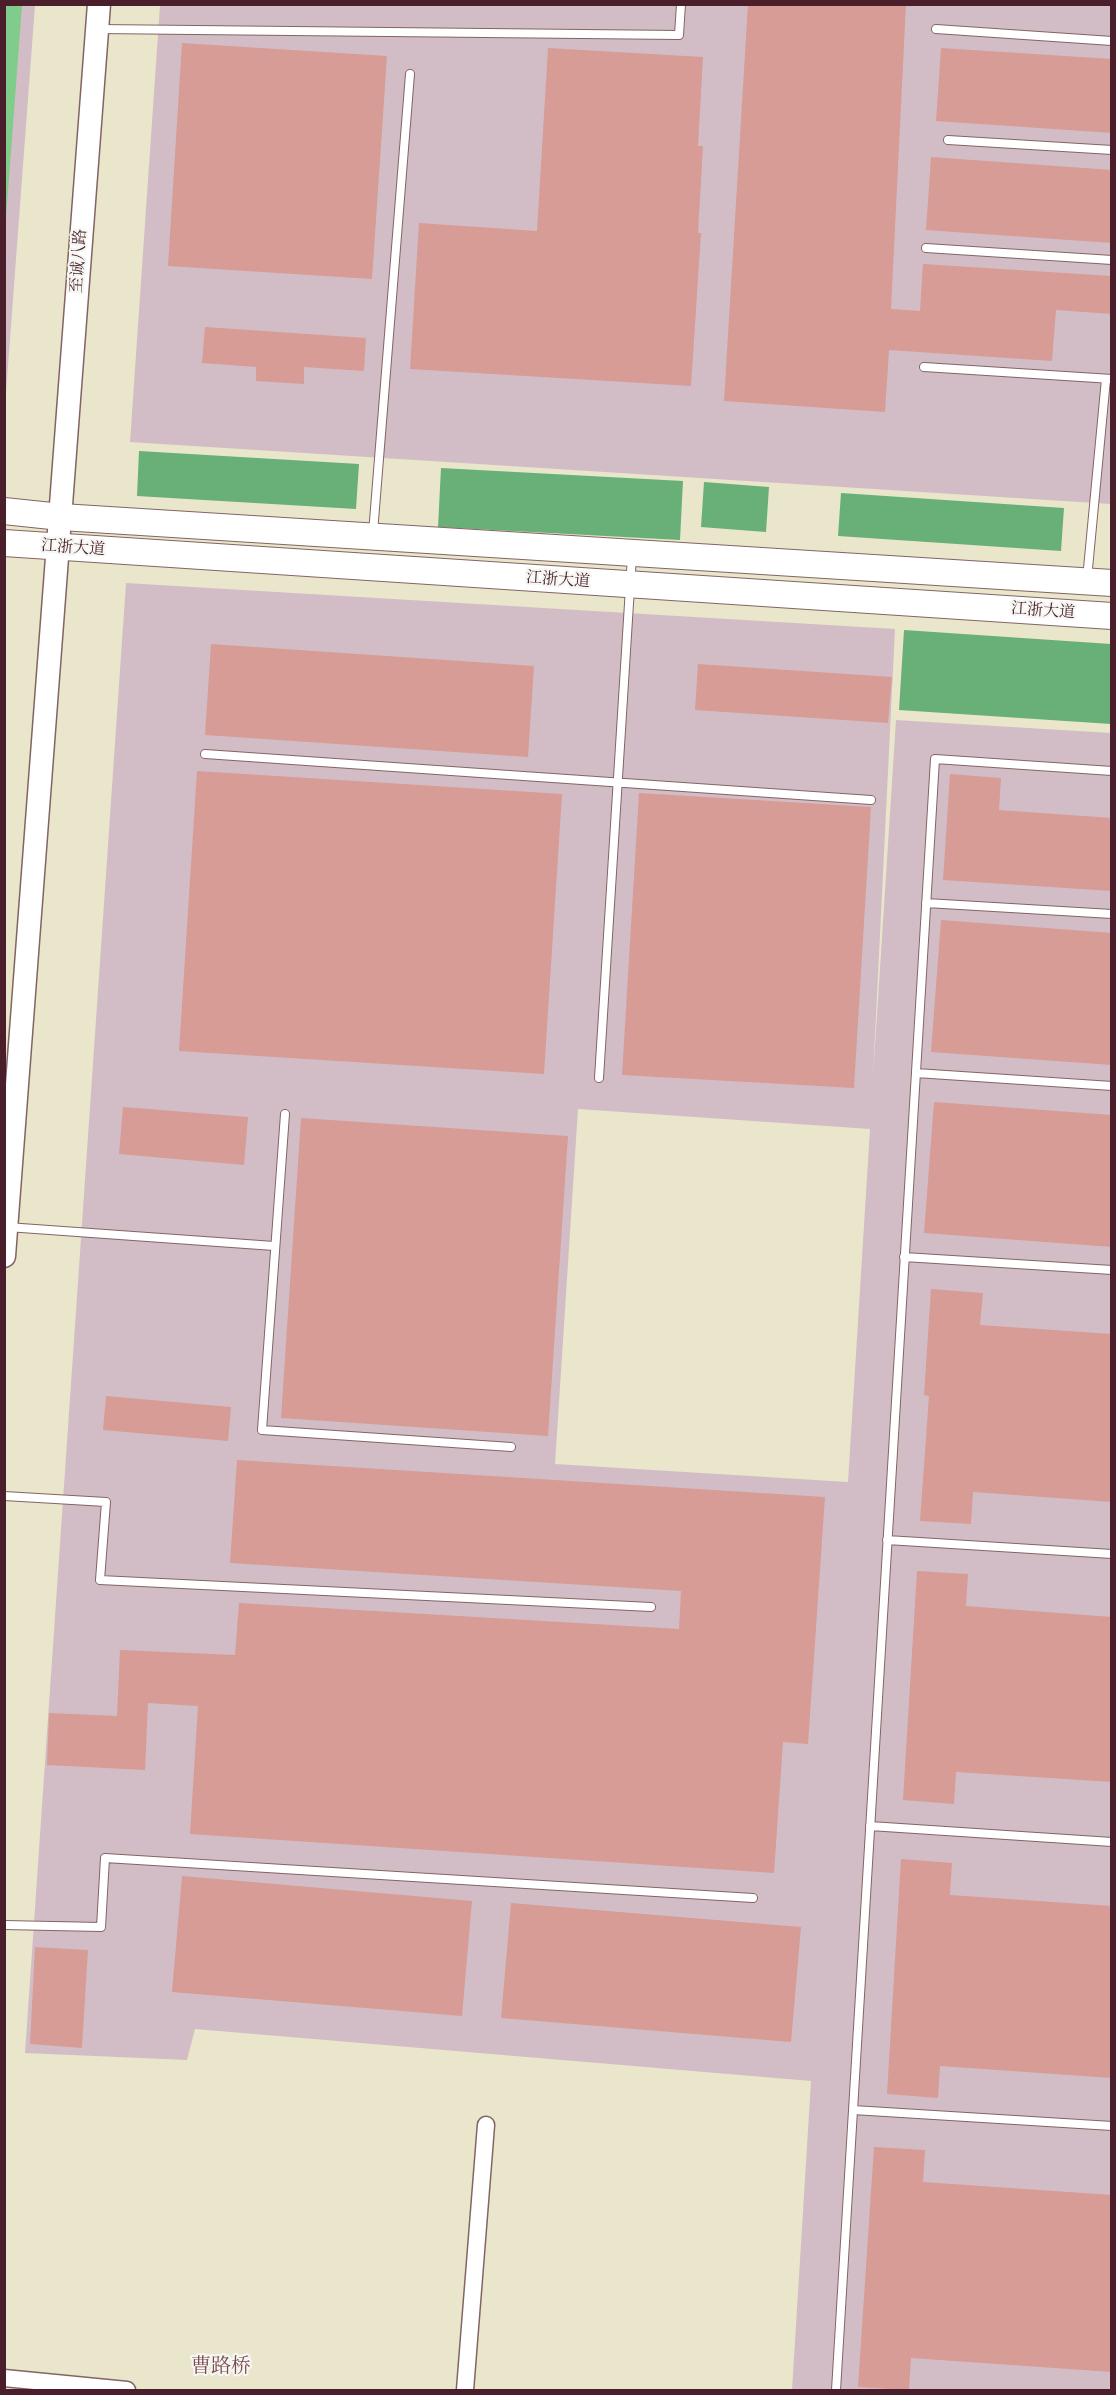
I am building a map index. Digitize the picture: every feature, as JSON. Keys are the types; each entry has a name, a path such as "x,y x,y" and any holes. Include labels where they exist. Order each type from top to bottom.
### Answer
{"main road":[{"name":"至诚八路","path":"4,1256 7,1227 7,1180 61,517 99,4"},
{"name":"江浙大道","path":"4,512 1099,582"},
{"name":"江浙大道","path":"4,543 1112,616"}],"street":[{"path":"465,2391 486,2125"},
{"path":"4,2378 127,2391"}],"lane":[{"path":"97,29 679,35 681,4"},
{"path":"936,29 1112,41"},
{"path":"373,537 410,74"},
{"path":"948,140 1112,150"},
{"path":"926,248 1112,261"},
{"path":"924,367 1109,379 1099,582"},
{"path":"599,1078 632,553"},
{"path":"205,754 871,800"},
{"path":"836,2391 935,759 1112,771"},
{"path":"926,903 1112,914"},
{"path":"916,1073 1112,1086"},
{"path":"285,1114 262,1430 512,1447"},
{"path":"7,1227 274,1246"},
{"path":"904,1257 1112,1270"},
{"path":"4,1496 106,1502 100,1580 651,1608"},
{"path":"887,1540 1112,1554"},
{"path":"870,1826 1112,1842"},
{"path":"4,1925 100,1927 105,1857 753,1898"},
{"path":"853,2110 1112,2126"}],"shaded area":[{"path":"5,5 35,5 5,406"},
{"path":"160,5 1111,5 1111,504 130,442"},
{"path":"126,583 895,629 873,1077 896,720 1111,733 1111,2390 792,2390 811,2081 195,2029 187,2060 25,2053","holes":["578,1109 870,1129 848,1482 555,1464"]}],"green space":[{"path":"4,5 22,5 5,231"},
{"path":"139,451 359,464 356,509 137,496"},
{"path":"441,468 683,481 680,540 438,527"},
{"path":"704,482 769,487 766,532 701,527"},
{"path":"841,493 1064,508 1061,551 838,536"},
{"path":"904,630 1111,644 1111,724 899,710"}],"building":[{"path":"748,4 906,4 891,309 920,311 923,264 1112,276 1112,314 1056,310 1052,361 889,350 885,412 724,401"},
{"path":"182,43 387,56 372,279 168,266"},
{"path":"548,48 703,57 698,146 703,146 698,233 701,233 691,386 410,369 419,223 537,231"},
{"path":"941,48 1112,59 1112,133 936,121"},
{"path":"931,157 1112,170 1112,243 926,230"},
{"path":"205,327 366,338 364,371 304,367 304,384 256,381 256,367 202,363"},
{"path":"211,644 534,666 528,757 205,735"},
{"path":"698,664 892,677 888,723 695,710"},
{"path":"197,771 562,794 544,1074 179,1051"},
{"path":"950,774 1001,778 999,810 1112,818 1112,891 943,880"},
{"path":"639,793 871,807 854,1088 622,1075"},
{"path":"941,920 1112,933 1112,1065 931,1052"},
{"path":"934,1102 1112,1115 1112,1247 924,1233"},
{"path":"123,1107 248,1117 244,1165 119,1154"},
{"path":"301,1118 568,1136 548,1436 281,1418"},
{"path":"931,1289 983,1293 980,1325 1112,1334 1112,1502 973,1492 971,1524 920,1521 929,1396 924,1395"},
{"path":"106,1396 231,1407 228,1441 103,1430"},
{"path":"237,1460 825,1497 808,1744 783,1742 774,1873 190,1834 198,1706 148,1703 145,1770 47,1765 49,1713 117,1716 120,1650 235,1655 239,1603 679,1629 681,1591 230,1563"},
{"path":"917,1571 968,1574 966,1606 1112,1617 1112,1782 956,1772 954,1804 903,1800"},
{"path":"901,1859 952,1863 950,1895 1112,1906 1112,2078 940,2066 938,2098 887,2094"},
{"path":"182,1876 472,1901 462,2016 172,1992"},
{"path":"511,1903 801,1927 791,2042 501,2018"},
{"path":"35,1947 88,1950 82,2048 30,2044"},
{"path":"874,2147 925,2150 923,2182 1112,2195 1112,2372 911,2358 909,2390 858,2387"}],"district":[{"name":"曹路桥","path":"221,2368"}]}
